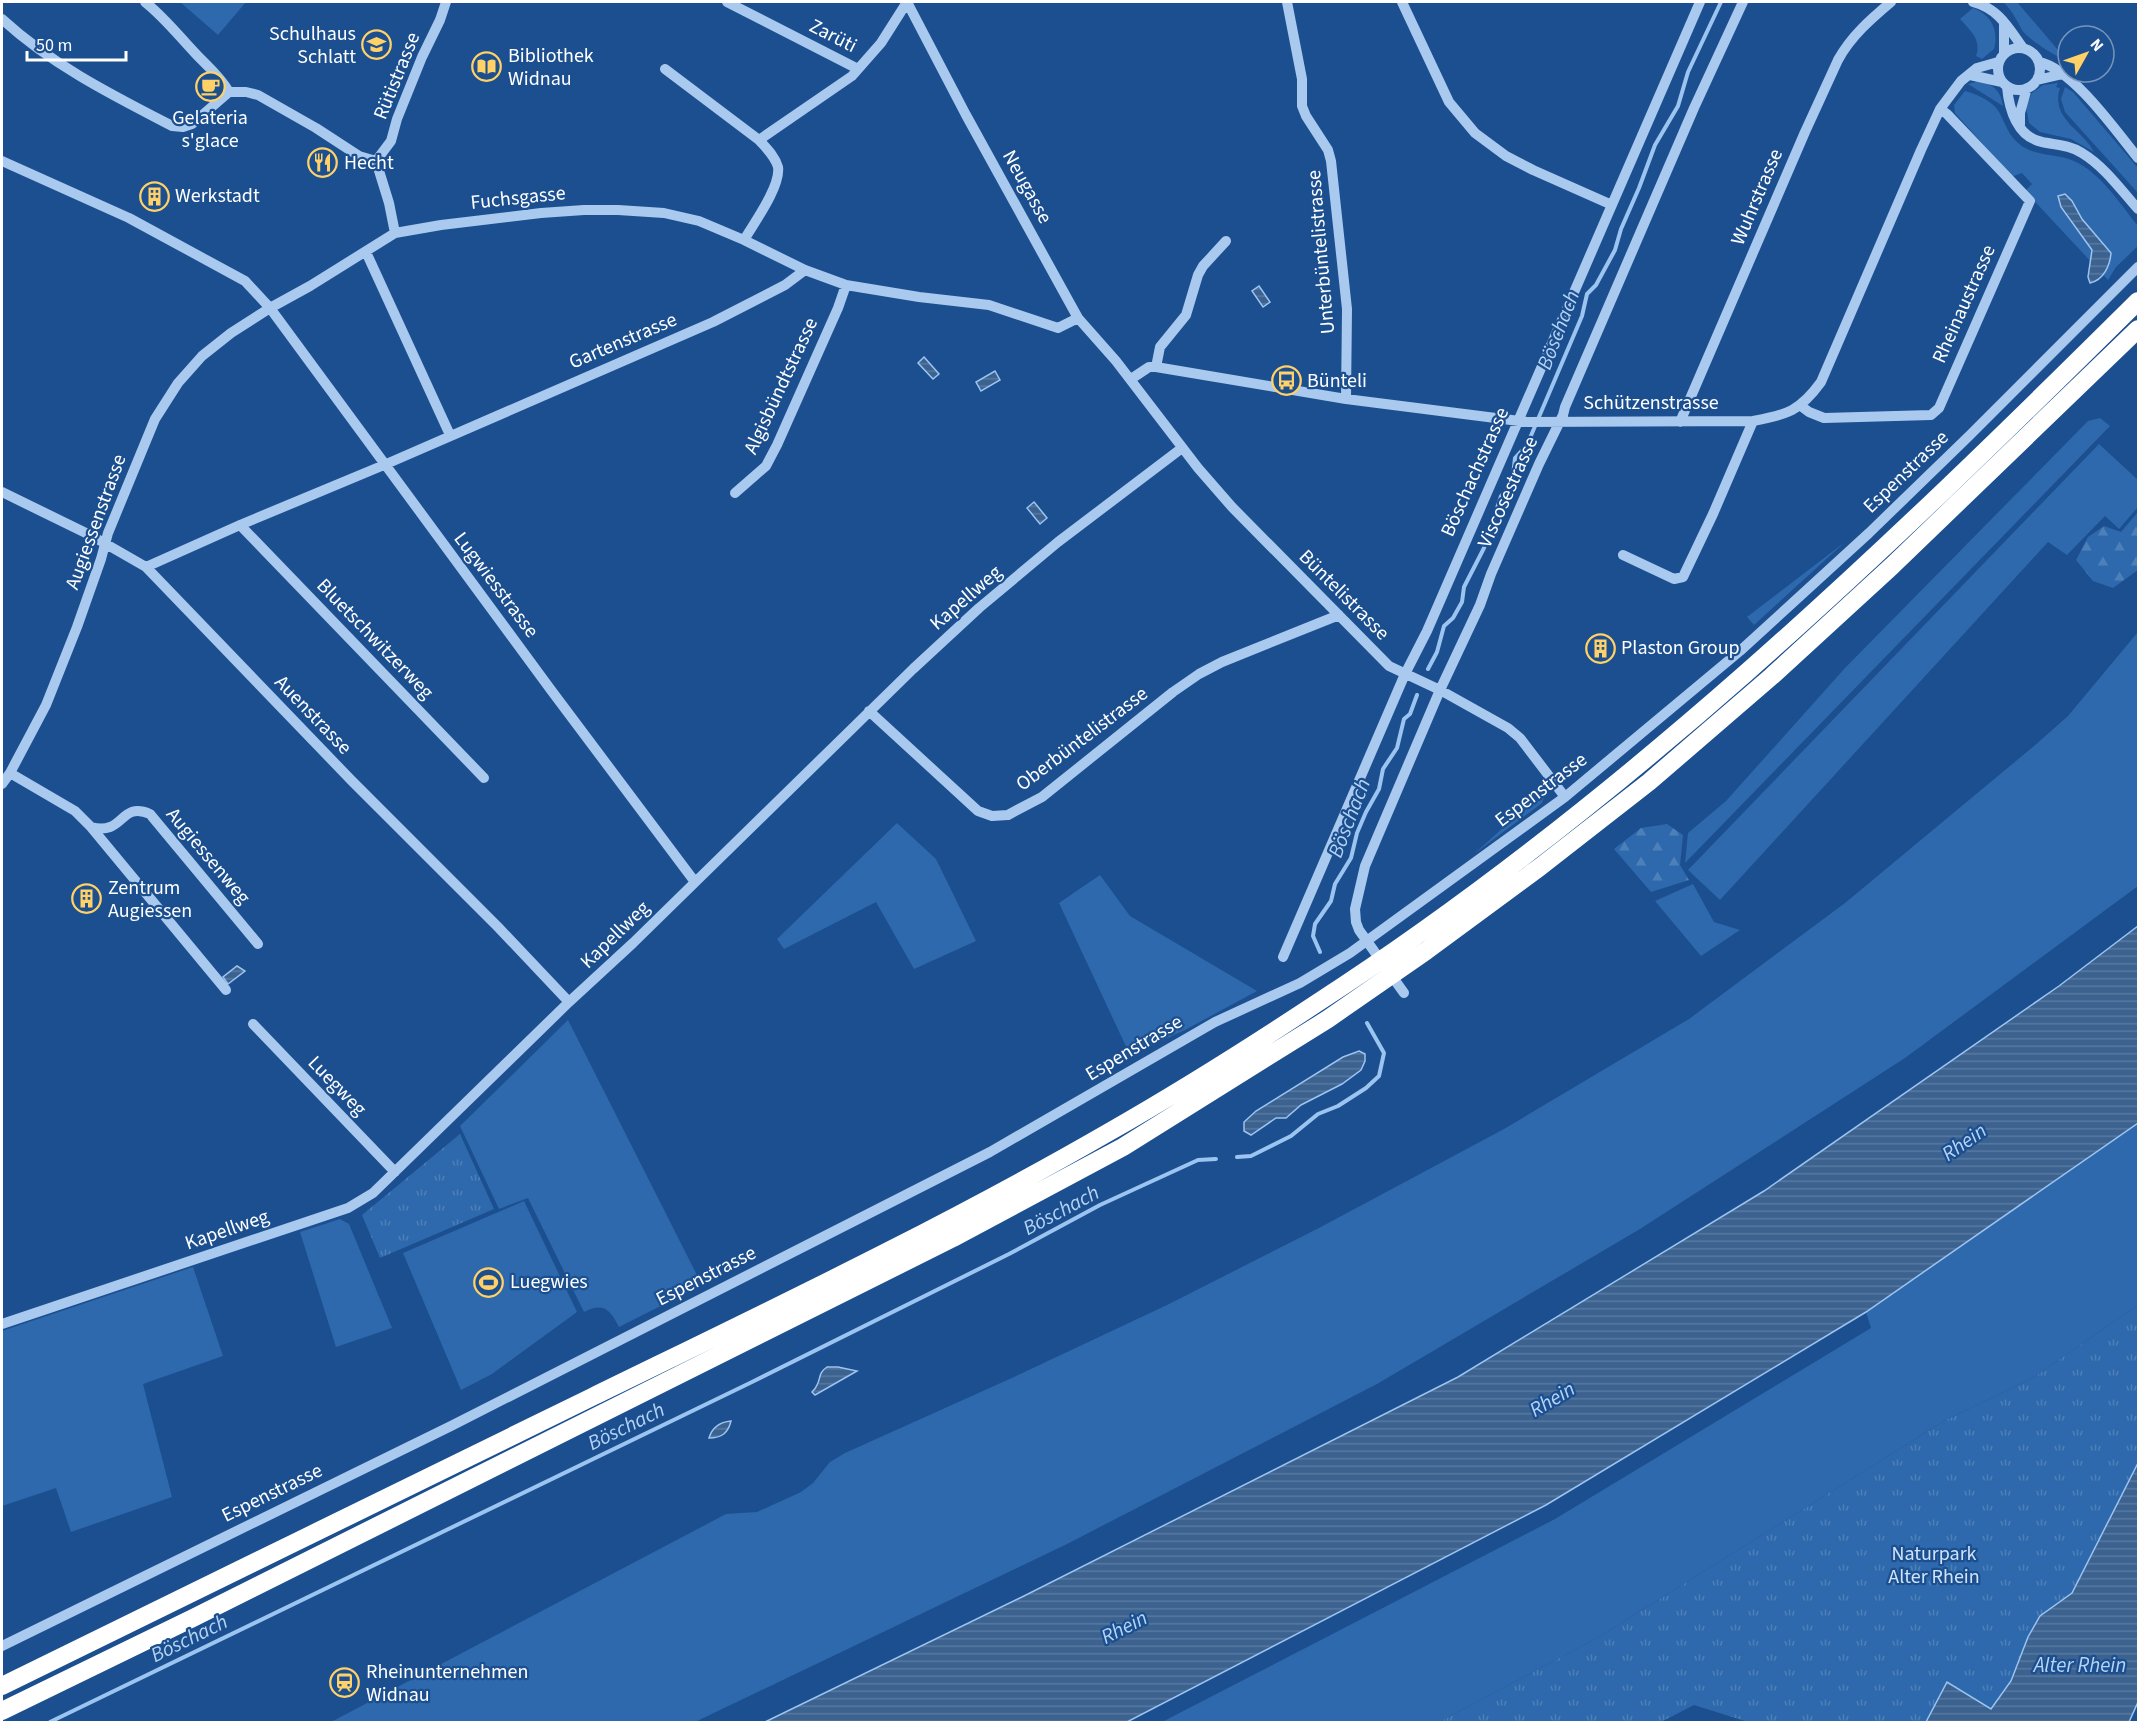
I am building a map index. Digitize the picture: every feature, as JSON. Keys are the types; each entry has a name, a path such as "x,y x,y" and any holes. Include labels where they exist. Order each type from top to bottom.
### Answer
{"highway":[{"path":"2,1686 779,1305 969,1208 1108,1133 1321,1001 1414,937 1636,769 1758,664 1875,558 2139,300"},
{"path":"2,1712 953,1238 1123,1147 1329,1019 1531,874 1658,774 1772,676 1884,574 2139,329"},
{"path":"2,1674 525,1418 589,1398"}],"street":[{"path":"145,2 165,18 222,80 229,92"},
{"name":"Rütistrasse","path":"376,161 391,141 397,119 446,2"},
{"name":"Zarüti","path":"727,2 858,69"},
{"path":"759,140 852,76 881,43 907,2"},
{"name":"Neugasse","path":"907,2 1078,318 1131,379"},
{"name":"Unterbüntelistrasse","path":"1287,2 1302,79 1302,106 1328,150 1331,161 1347,309 1346,399"},
{"path":"1402,2 1449,102 1475,133 1506,156 1612,205"},
{"name":"Böschachstrasse","path":"1283,957 1405,674 1427,631 1522,421 1700,2"},
{"name":"Viscosestrasse","path":"1404,993 1359,930 1356,922 1355,909 1365,866 1440,690 1480,605 1556,422 1743,2"},
{"name":"Wuhrstrasse","path":"1680,422 1788,170 1838,60 1860,31 1891,2"},
{"path":"1973,2 1990,7 2023,48 2035,55 2039,62 2037,80"},
{"path":"2,19 67,69 172,126 183,127 192,124 229,92 258,95 359,156 376,161 389,203 395,233"},
{"path":"2004,22 2001,58 1997,69 2010,109 2025,134 2034,140 2070,147 2082,152 2098,165 2139,209"},
{"path":"2001,58 2016,48 2023,48"},
{"name":"Schützenstrasse","path":"1156,366 1346,399 1522,421 1753,421 1778,417 1801,406 1821,382 1920,150 1940,109 1953,90 1977,68 2001,58"},
{"path":"2039,62 2047,63 2056,70"},
{"path":"665,69 759,140 773,155 778,168 776,183 744,240"},
{"path":"1970,75 2017,90 2027,88 2037,80 2056,76"},
{"path":"2075,84 2139,158"},
{"path":"2020,126 2020,113 2027,88"},
{"name":"Rheinaustrasse","path":"1801,406 1824,418 1931,415 1939,408 2030,201 1940,109"},
{"path":"2,161 129,218 245,281 270,308"},
{"name":"Fuchsgasse","path":"270,308 395,233 541,213 618,210 664,213 699,221 806,270 846,285 919,297 990,305 1058,328 1078,318"},
{"path":"1131,379 1141,371 1156,366 1160,347 1186,315 1203,266 1226,242"},
{"path":"366,252 450,435"},
{"name":"Espenstrasse","path":"2,1646 451,1426 990,1152 1215,1022 1300,983 1350,953 1565,797 1740,651 1869,532 2139,267"},
{"name":"Gartenstrasse","path":"146,567 713,322 785,285 806,270"},
{"name":"Algisbündtstrasse","path":"735,493 766,466 838,308 846,285"},
{"name":"Lugwiesstrasse","path":"270,308 384,465 696,882"},
{"name":"Augiessenstrasse","path":"2,784 46,705 77,627 104,543 155,419 178,383 215,345 270,308"},
{"name":"Büntelistrasse","path":"1131,379 1182,448 1232,507 1389,666 1440,690 1499,723 1520,738 1565,797"},
{"path":"1623,555 1674,579 1683,578 1753,421"},
{"name":"Kapellweg","path":"2,1324 348,1208 373,1193 696,882 869,711 988,600 1058,542 1182,448"},
{"name":"Auenstrasse","path":"2,492 104,543 146,567 569,1002"},
{"name":"Bluetschwitzerweg","path":"240,525 484,778"},
{"name":"Oberbüntelistrasse","path":"869,711 978,811 992,816 1008,815 1042,797 1199,674 1222,662 1339,615"},
{"path":"10,773 75,811 91,827 226,990"},
{"name":"Augiessenweg","path":"91,827 102,830 111,828 132,811 141,810 150,814 258,944"},
{"name":"Luegweg","path":"253,1024 395,1172"}],"green space":[{"path":"180,2 246,2 218,35"},
{"path":"2003,2 2017,2 2056,48 2056,55 2029,37"},
{"path":"1973,8 1989,19 1994,29 1994,49 1982,59 1976,56 1977,45 1974,36 1960,19"},
{"path":"1979,81 1996,89 2003,106 1968,84"},
{"path":"2058,84 2056,87 2060,88 2058,99 2063,116 2094,152 2071,139 2040,132 2029,123 2026,107 2032,93 2043,85"},
{"path":"2065,87 2073,92 2138,168 2138,193 2065,112 2061,99"},
{"path":"1965,91 1993,104 2012,136 2024,147 2038,153 2074,161 2093,173 2138,226 2138,246 2116,267 2108,280 2025,191 2032,184 2022,173 2011,175 1955,113 1954,105"},
{"path":"2100,418 2110,426 1685,863 1688,833 1726,801 1845,668 2088,421"},
{"path":"2099,444 2138,480 2138,507 2119,529 2105,516 2067,555 2048,542 1720,900 1688,870"},
{"path":"2138,512 2138,570 2113,588 2093,581 2076,560 2088,537 2104,526 2121,532"},
{"path":"1845,542 1754,625 1747,617"},
{"path":"2138,632 2138,886 1905,1058 1640,1229 1377,1384 1067,1544 695,1722 331,1722 726,1514 757,1512 801,1492 813,1483 830,1462 845,1453 1167,1305 1317,1229 1504,1129 1689,1019 1845,903 2034,746 2068,716"},
{"path":"1547,788 1542,803 1474,854"},
{"path":"897,823 936,859 976,941 914,969 876,902 784,949 777,939"},
{"path":"1667,824 1683,835 1680,865 1689,880 1651,892 1614,849 1641,828"},
{"path":"1100,875 1130,916 1257,991 1185,1030 1130,1055 1059,903"},
{"path":"1693,884 1714,922 1740,930 1701,956 1655,901"},
{"path":"568,1020 702,1285 619,1327 606,1309 597,1308 584,1312 528,1198 499,1209 460,1126"},
{"path":"2138,1123 2138,1305 2034,1377 1944,1421 1599,1637 1439,1722 1162,1722 1555,1519 1871,1328 1866,1312"},
{"path":"460,1134 494,1209 380,1258 362,1215"},
{"name":"Luegwies","path":"524,1201 577,1312 492,1374 461,1390 403,1253"},
{"path":"340,1219 349,1224 392,1328 336,1347 300,1232"},
{"path":"193,1267 223,1356 143,1384 172,1497 71,1532 56,1488 2,1506 2,1331"},
{"name":"Naturpark Alter Rhein","path":"2138,1305 2138,1463 2072,1593 2040,1616 2028,1637 2011,1681 1991,1709 1926,1722 1748,1722 1694,1705 1661,1722 1439,1722 1599,1637 1944,1421 2034,1377"}],"water":[{"path":"2065,194 2072,201 2082,219 2111,253 2105,271 2099,279 2090,283 2088,277 2092,250 2061,207 2058,196"},
{"path":"1259,286 1270,302 1263,307 1252,291"},
{"path":"924,357 939,374 933,379 918,363"},
{"path":"995,371 1000,380 981,391 976,382"},
{"path":"1034,502 1047,518 1040,524 1027,508"},
{"name":"Rhein","path":"2138,926 2138,1123 1866,1312 1546,1505 1127,1722 765,1722 1022,1597 1458,1377 1764,1191 2059,986"},
{"path":"237,966 245,971 228,984 223,977"},
{"path":"1359,1051 1365,1054 1361,1070 1342,1084 1301,1105 1286,1118 1276,1118 1251,1135 1244,1131 1244,1122 1256,1111 1343,1057"},
{"path":"827,1367 857,1371 815,1395 812,1392 817,1386 822,1371"},
{"path":"731,1421 724,1434 709,1438 717,1426"},
{"name":"Alter Rhein","path":"2138,1463 2138,1702 2129,1722 1926,1722 1947,1682 1991,1709 2011,1681 2028,1637 2040,1616 2072,1593"}],"waterway":[{"name":"Böschach","path":"1428,669 1437,652 1444,626 1453,618 1462,602 1464,587 1484,548 1501,496 1512,484 1515,458 1527,445 1582,316 1587,294 1596,285 1615,250 1621,229 1655,145 1678,106 1688,72 1721,2"},
{"name":"Böschach","path":"1320,952 1313,936 1315,924 1331,901 1335,884 1351,858 1357,833 1379,789 1383,769 1397,748 1404,719 1410,714 1417,695"},
{"name":"Böschach","path":"1237,1157 1251,1156 1291,1136 1318,1114 1338,1106 1366,1088 1379,1076 1384,1053 1367,1023"},
{"name":"Böschach","path":"50,1722 752,1382 1009,1254 1100,1205 1198,1160 1216,1159"}],"place":[{"name":"Schulhaus Schlatt","path":"377,45"},
{"name":"Bibliothek Widnau","path":"487,67"},
{"name":"Gelateria s'glace","path":"210,87"},
{"name":"Hecht","path":"323,163"},
{"name":"Werkstadt","path":"154,196"},
{"name":"Bünteli","path":"1286,381"},
{"name":"Plaston Group","path":"1600,648"},
{"name":"Zentrum Augiessen","path":"87,899"},
{"name":"Luegwies","path":"489,1282"},
{"name":"Rheinunternehmen Widnau","path":"345,1683"}]}
